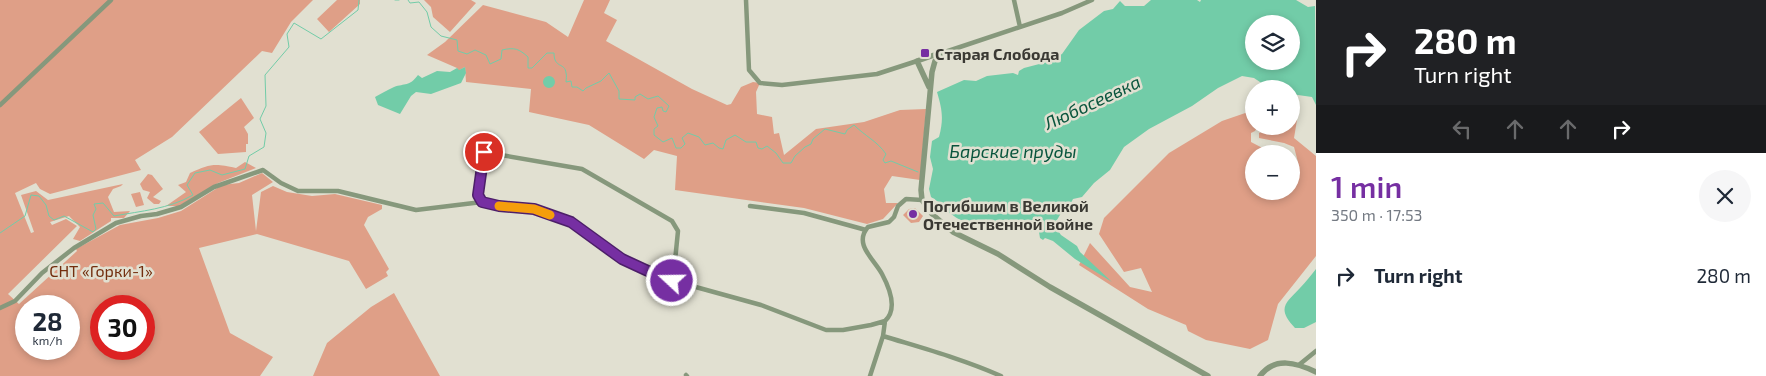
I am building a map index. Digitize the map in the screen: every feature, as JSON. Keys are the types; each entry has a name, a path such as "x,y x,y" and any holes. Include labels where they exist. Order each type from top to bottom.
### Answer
{"street":[{"path":"0,105 111,0"},
{"path":"746,0 749,70 760,83 782,85 877,74 1062,13 1092,0"},
{"path":"1014,0 1020,26"},
{"path":"942,52 934,62 930,88 921,190 922,200 932,214 953,232 998,254 1050,287 1208,376"},
{"path":"929,57 934,62"},
{"path":"917,61 930,88"},
{"path":"482,202 478,195 484,152 582,169 672,221 678,231 672,281"},
{"path":"0,308 15,301 42,273 74,248 116,223 181,207 214,187 263,170 281,183 298,191 338,191 416,210 482,202 499,206 534,209 571,222 622,259 672,281 761,305 826,330 843,330 885,321"},
{"path":"870,376 892,301 882,273 869,258 862,242 863,235 868,227 889,222 894,217 898,206 906,199 922,200"},
{"path":"750,206 804,213 866,230"},
{"path":"883,336 986,369 1001,376"},
{"path":"1300,364 1316,351"},
{"path":"1260,376 1274,365 1300,364 1316,372"}],"green space":[{"name":"СНТ «Горки-1»","path":"0,0 313,0 291,22 272,53 262,51 172,137 135,160 141,170 50,194 40,189 36,183 15,193 31,233 34,232 21,195 36,191 48,200 123,184 113,189 108,197 114,212 130,211 124,218 111,218 111,221 80,241 73,239 80,227 69,216 50,222 52,225 66,219 77,226 8,294 15,300 15,360 80,360 80,295 29,295 77,251 76,249 120,225 158,218 181,211 222,185 239,183 262,173 273,182 252,195 256,231 261,192 273,186 287,192 312,196 335,194 382,205 382,209 368,217 364,225 389,269 386,272 388,276 366,289 349,261 257,234 199,248 230,333 273,357 260,376 0,376"},
{"path":"337,0 360,0 360,4 329,32 317,19"},
{"path":"424,0 471,0 476,3 450,32 433,17 431,7"},
{"path":"584,0 610,0 604,13 617,20 606,41 692,89 727,105 731,104 741,87 753,82 760,83 756,92 757,114 772,117 774,134 779,133 784,155 816,129 864,122 900,110 926,109 920,180 892,176 884,189 886,203 898,203 883,219 867,224 804,208 675,190 677,156 654,150 644,159 589,125 529,112 531,89 466,82 465,67 458,71 457,68 427,55 445,42 483,5 546,22 568,37"},
{"path":"241,98 254,118 244,127 248,134 246,152 218,154 199,132"},
{"path":"1245,113 1245,135 1251,135 1251,142 1257,145 1245,145 1245,200 1300,200 1300,145 1289,145 1259,138 1259,135 1294,135 1294,138 1316,156 1316,256 1278,304 1268,340 1250,349 1206,340 1188,331 1186,325 1148,309 1079,265 1090,243 1130,287 1152,292 1141,268 1124,272 1099,234 1104,218 1169,153 1222,121"},
{"path":"245,162 256,168 218,183 179,206 166,206 186,192 178,185 186,182 190,173 212,165 236,168"},
{"path":"148,174 152,175 163,189 153,197 161,201 159,204 154,204 147,198 150,192 143,190 140,184"},
{"path":"140,192 144,205 136,207 131,194"},
{"path":"915,208 923,216 919,222 911,223 903,215 909,209"},
{"path":"394,293 440,376 313,376 327,343 371,307"}],"water":[{"name":"Барские пруды","path":"1151,0 1197,0 1200,2 1201,0 1296,0 1308,7 1315,6 1316,105 1312,97 1300,95 1300,80 1257,80 1242,76 1149,129 1124,147 1110,170 1094,183 1082,197 1067,203 1054,225 1061,235 1077,246 1080,252 1112,282 1075,259 1053,241 1040,238 1039,232 967,223 941,208 940,203 931,197 929,189 933,169 930,157 932,141 939,137 942,125 937,92 964,80 976,81 987,76 1013,73 1018,75 1019,71 1024,68 1047,62 1062,54 1079,30 1104,11 1113,9 1120,1 1125,6 1144,6"},
{"path":"465,67 466,73 461,83 431,94 416,92 411,96 400,114 378,105 375,97 394,87 409,83 418,75 422,78 437,71 450,72 457,68 459,70"},
{"path":"547,76 551,76 555,82 551,88 547,88 543,84 543,80"},
{"path":"1316,269 1316,322 1304,328 1295,328 1286,315 1285,306"}],"waterway":[{"name":"Любосеевка","path":"0,233 25,216 31,195 39,196 46,205 49,216 54,220 64,216 93,232 96,229 93,215 96,209 94,204 103,203 114,216 155,209 184,200 193,195 187,185 195,173 210,170 222,175 245,169 249,156 264,147 266,133 260,119 266,106 265,75 289,47 287,34 294,23 321,39 358,10 359,0"},
{"name":"Любосеевка","path":"408,0 410,3 419,2 427,12 431,27 441,36 457,40 458,51 467,54 475,50 486,55 490,64 501,59 502,50 506,49 516,49 528,57 528,68 532,68 547,53 554,53 556,61 564,67 566,82 571,81 572,87 577,87 583,91 601,81 609,73 619,91 619,99 635,100 635,97 640,94 648,99 658,96 669,106 666,112 663,111 662,107 657,108 654,117 658,126 654,129 654,135 663,142 672,138 676,148 681,148 685,144 682,138 688,133 699,137 705,145 713,143 723,149 726,140 735,135 746,142 756,142 758,148 762,149 767,146 776,153 783,163 791,163 795,156 811,144 813,139 825,129 845,134 854,125 882,149 886,154 883,160 885,163 891,161 918,172"}],"slow traffic":[{"path":"499,206 534,209 550,215"}],"place":[{"name":"Старая Слобода","path":"925,53"},
{"name":"Погибшим в Великой Отечественной войне","path":"913,214"}],"route":[{"path":"484,152 478,195 482,202 499,206 534,209 571,222 622,259 672,281"}]}
